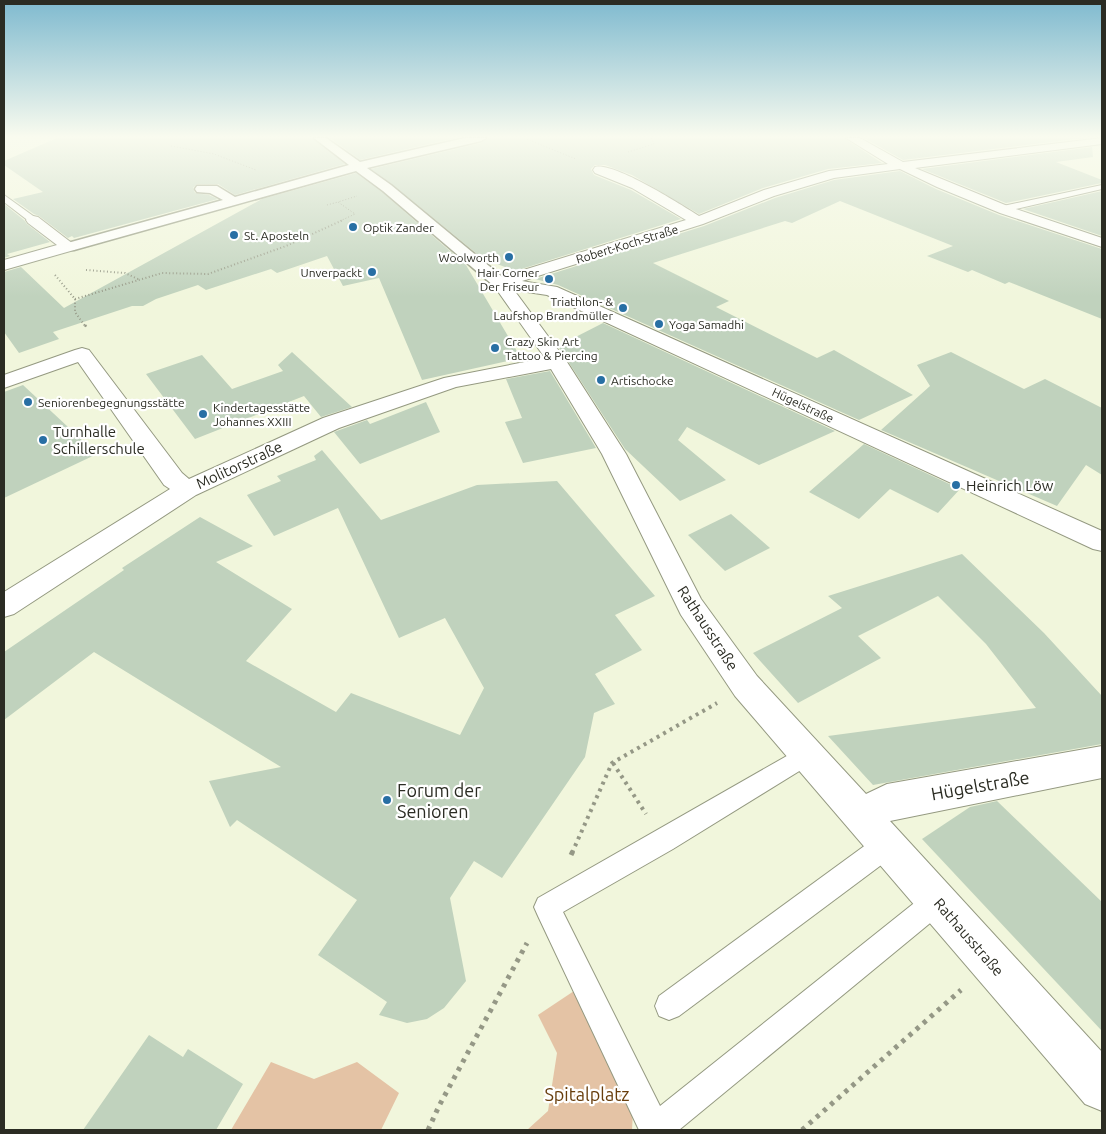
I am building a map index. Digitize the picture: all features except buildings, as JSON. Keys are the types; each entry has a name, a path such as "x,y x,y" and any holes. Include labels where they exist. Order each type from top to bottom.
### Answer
{"street":[{"path":"216,191 234,201"},
{"path":"4,265 44,261 70,247 270,191"},
{"name":"Rathausstraße","path":"390,191 500,283 557,362 614,454 691,607 746,686 1102,1088"},
{"path":"648,191 698,221"},
{"name":"Robert-Koch-Straße","path":"500,283 698,221 777,191"},
{"path":"956,191 1102,243"},
{"path":"33,220 70,247"},
{"name":"Hügelstraße","path":"500,283 551,291 575,301 1102,542"},
{"path":"4,382 82,354 173,478 187,489"},
{"name":"Molitorstraße","path":"4,606 187,489 331,424 451,382 557,362"},
{"name":"Hügelstraße","path":"862,817 887,802 1102,762"}],"lane":[{"path":"1003,209 1084,191"},
{"path":"4,198 33,220"},
{"path":"806,754 664,840 547,907 655,1130 937,901"},
{"path":"669,1006 887,845"}],"path":[{"path":"327,205 377,191"},
{"path":"75,299 162,273 208,274 286,246 356,214 338,202"},
{"path":"44,261 125,273 140,280"},
{"path":"44,261 75,299 76,312 98,343 82,354"},
{"path":"612,763 664,840"},
{"path":"802,1130 991,963"}],"green space":[{"name":"Spitalplatz","path":"583,985 633,1112 632,1130 527,1130 548,1111 557,1053 538,1015"},
{"path":"271,1062 314,1079 357,1062 399,1093 381,1130 231,1130"}],"place":[{"name":"Optik Zander","path":"353,227"},
{"name":"St. Aposteln","path":"234,235"},
{"name":"Woolworth","path":"509,257"},
{"name":"Unverpackt","path":"372,272"},
{"name":"Hair Corner Der Friseur","path":"549,279"},
{"name":"Triathlon- & Laufshop Brandmüller","path":"623,308"},
{"name":"Yoga Samadhi","path":"659,324"},
{"name":"Crazy Skin Art Tattoo & Piercing","path":"495,348"},
{"name":"Artischocke","path":"601,380"},
{"name":"Seniorenbegegnungsstätte","path":"28,402"},
{"name":"Kindertagesstätte Johannes XXIII","path":"203,414"},
{"name":"Turnhalle Schillerschule","path":"43,440"},
{"name":"Heinrich Löw","path":"956,485"},
{"name":"Forum der Senioren","path":"387,800"}]}
